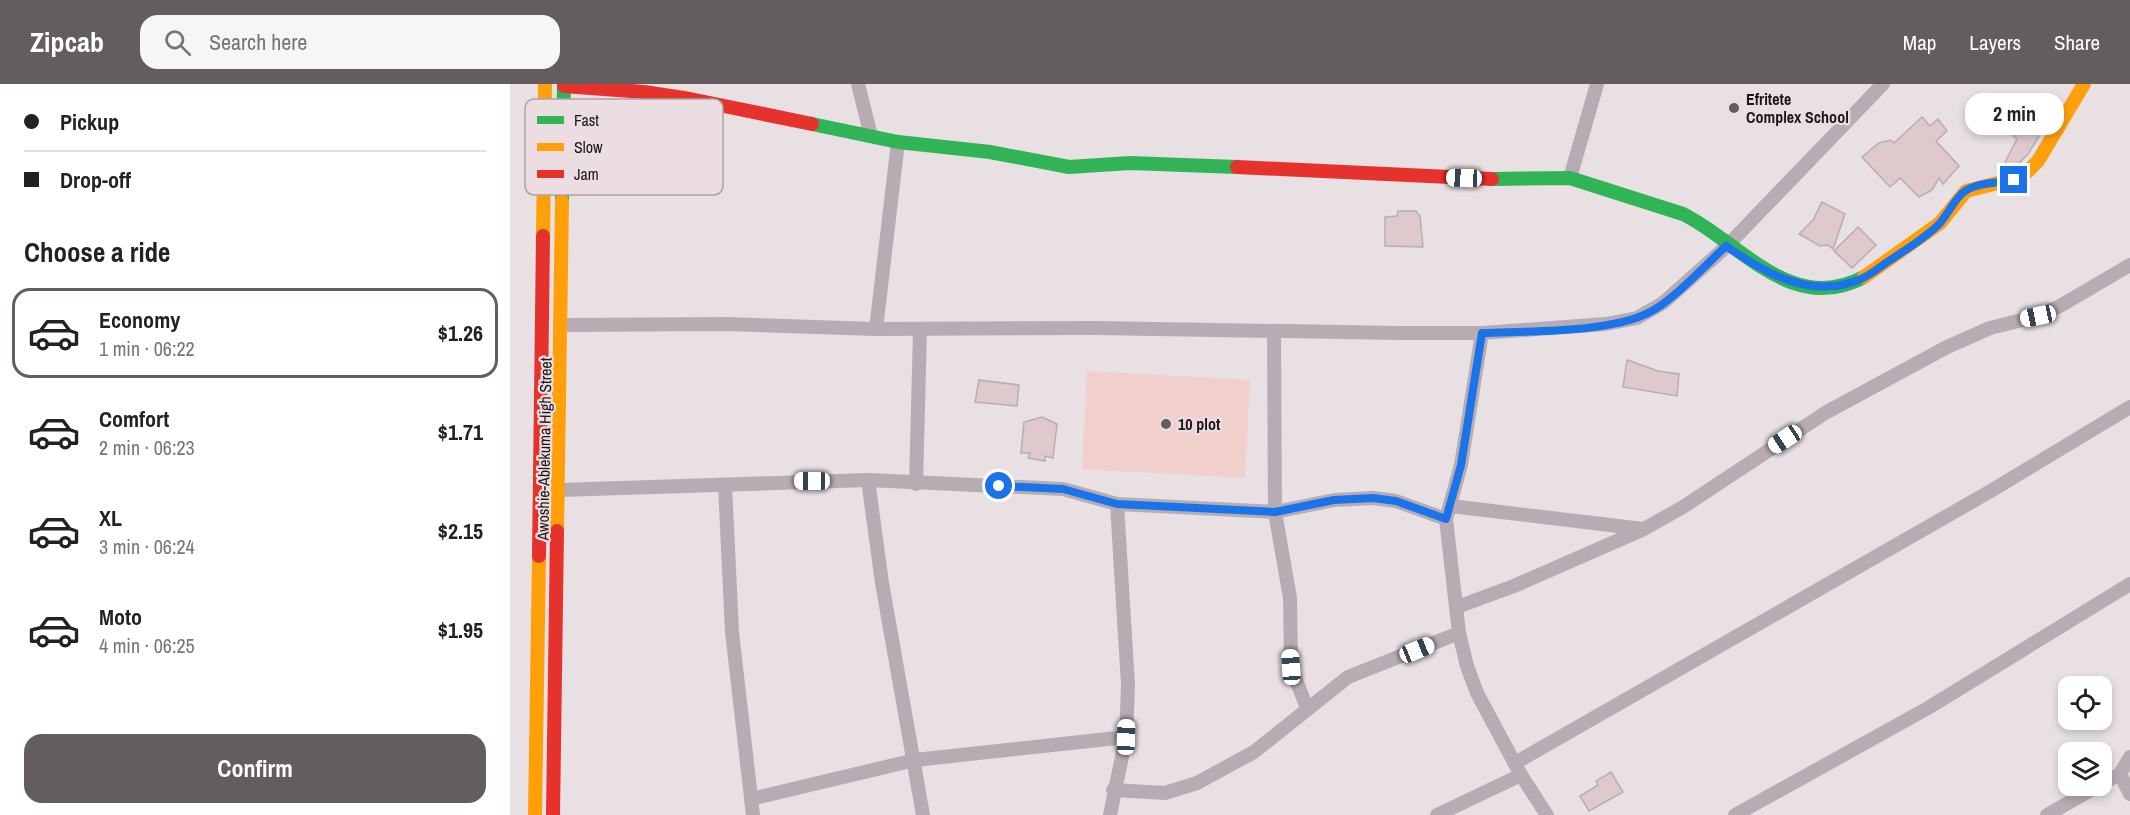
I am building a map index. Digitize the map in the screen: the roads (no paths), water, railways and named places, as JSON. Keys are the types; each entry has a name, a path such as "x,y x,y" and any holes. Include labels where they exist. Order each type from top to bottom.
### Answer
{"street":[{"name":"Awoshie-Ablekuma High Street","path":"545,84 545,99"},
{"path":"858,84 871,136"},
{"path":"1570,178 1597,84"},
{"path":"562,325 727,324 920,330 1084,328 1274,333 1482,333 1562,329 1637,318 1663,303 1726,246 1883,84"},
{"path":"723,106 898,142 990,152 1069,167 1130,163 1200,164 1288,171 1511,180 1570,178 1683,214 1699,222 1726,246 1756,266 1802,285 1833,287 1862,279 1940,223 1966,191 2022,177 2038,161 2084,84"},
{"path":"564,85 644,92 690,99"},
{"path":"876,329 898,142"},
{"name":"Awoshie-Ablekuma High Street","path":"535,815 543,195"},
{"name":"Awoshie-Ablekuma High Street","path":"554,815 563,195"},
{"path":"1456,607 1525,581 1644,529 1683,507 1825,413 1947,347 1990,328 2045,313 2130,265"},
{"path":"916,484 920,330"},
{"path":"1274,333 1275,512 1290,597 1291,667 1307,708"},
{"path":"1482,333 1472,405 1449,513 1459,633 1467,666 1477,693 1518,769 1547,815"},
{"path":"1437,815 1989,492 2130,406"},
{"path":"560,490 868,480 1063,489 1117,504 1275,512 1355,497 1396,501 1449,513 1644,529"},
{"path":"868,480 882,583 923,815"},
{"path":"725,485 732,632 753,815"},
{"path":"1110,815 1113,790 1126,737 1128,685 1117,504"},
{"path":"1735,815 1928,708 2130,584"},
{"path":"1113,790 1165,793 1197,783 1254,752 1348,677 1459,633"},
{"path":"751,799 915,760 1126,737"},
{"path":"2112,778 2120,774 2130,757"},
{"path":"2120,774 2130,794"},
{"path":"2047,815 2081,796"}],"place":[{"name":"Efritete Complex School","path":"1734,108"},
{"name":"10 plot","path":"1166,424"}]}
